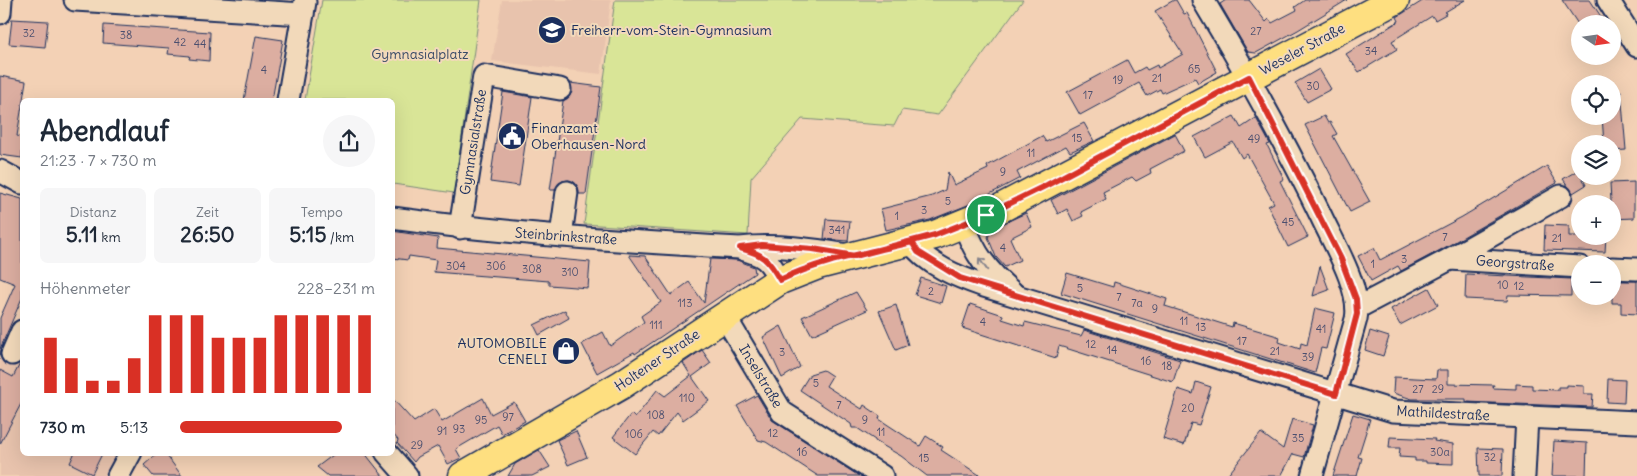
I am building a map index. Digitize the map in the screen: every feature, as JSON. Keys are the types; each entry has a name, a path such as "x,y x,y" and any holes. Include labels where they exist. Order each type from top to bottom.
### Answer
{"main road":[{"name":"Weseler Straße","path":"855,256 912,242 964,224 1032,193 1395,0"},
{"name":"Holtener Straße","path":"463,476 621,385 724,315 780,280 818,265 855,256"}],"street":[{"path":"0,13 2,0"},
{"path":"75,0 304,7 288,98"},
{"path":"1203,0 1249,77 1341,259 1357,308 1336,394 1312,476"},
{"path":"1608,0 1637,46"},
{"name":"Gymnasialstraße","path":"460,228 484,76 560,89"},
{"path":"0,171 20,173"},
{"path":"0,171 20,182"},
{"path":"561,236 567,192"},
{"name":"Georgstraße","path":"1357,308 1450,259 1561,196"},
{"name":"Steinbrinkstraße","path":"395,218 460,228 740,248 770,246 813,249 855,256"},
{"name":"Mathildestraße","path":"964,224 978,256 988,271 1016,295"},
{"name":"Mathildestraße","path":"912,242 918,252 960,278 1393,411 1637,422"},
{"name":"Steinbrinkstraße","path":"740,248 762,255 769,261 780,280"},
{"name":"Georgstraße","path":"1450,259 1571,266"},
{"path":"1621,268 1637,269"},
{"name":"Inselstraße","path":"724,315 782,412 882,476"},
{"path":"12,354 20,336"},
{"path":"1524,476 1527,417"},
{"path":"118,476 129,456"},
{"path":"390,456 408,476"}],"shaded area":[{"name":"Freiherr-vom-Stein-Gymnasium","path":"502,0 611,0 601,74 492,61"},
{"path":"0,352 20,362 20,456 118,456 104,476 0,476"}],"green space":[{"name":"Gymnasialplatz","path":"322,0 481,0 454,193 395,184 395,98 305,98"},
{"path":"615,0 1023,0 938,115 902,110 894,126 802,119 751,178 748,235 584,224"}],"building":[{"path":"1176,0 1184,14 1187,13 1217,72 1198,83 1195,78 1162,93 1160,89 1147,96 1139,83 1080,115 1067,92 1127,60 1134,73 1145,67 1147,70 1157,65 1158,68 1183,54 1155,11"},
{"path":"1226,0 1249,0 1266,22 1269,19 1272,23 1297,10 1295,7 1305,0 1347,0 1256,53 1248,52 1220,4"},
{"path":"1424,0 1465,0 1445,12 1446,14 1435,20 1432,16 1392,41 1397,49 1359,72 1346,54 1399,21 1397,17"},
{"path":"1562,0 1590,0 1600,15 1572,15"},
{"path":"12,19 48,21 45,47 9,44"},
{"path":"104,25 210,32 209,61 189,59 190,56 168,54 169,48 103,43"},
{"path":"256,36 283,40 272,98 244,98"},
{"path":"1319,69 1331,89 1307,102 1295,83"},
{"path":"0,76 26,81 23,98 20,98 20,118 17,136 20,137 20,158 0,155"},
{"path":"570,83 601,87 586,194 579,194 578,187 569,180 562,181 555,190 550,190 563,101 572,92"},
{"path":"1621,91 1626,150 1621,150 1621,135 1603,135 1603,125 1621,125"},
{"name":"Finanzamt Oberhausen-Nord","path":"503,92 532,97 519,186 490,182"},
{"path":"1234,116 1241,128 1256,118 1270,144 1267,145 1284,179 1280,181 1308,237 1288,247 1268,206 1274,203 1247,154 1242,158 1233,142 1205,157 1194,137"},
{"path":"1324,116 1337,134 1333,136 1370,202 1350,212 1305,125"},
{"path":"1084,123 1094,141 1070,152 1066,146 1017,172 1020,178 973,203 930,220 886,230 881,209 932,196 945,190 948,172 954,185 988,169 987,166 1042,136 1046,142"},
{"path":"1175,134 1184,151 1150,169 1151,173 1136,181 1132,177 1103,192 1106,199 1081,212 1083,216 1073,221 1067,209 1058,214 1051,200"},
{"path":"1547,166 1557,183 1401,271 1398,266 1371,281 1358,256 1374,248 1380,260 1462,217"},
{"path":"1571,174 1571,185 1586,185 1573,193 1563,179"},
{"path":"1634,182 1634,218 1621,219 1621,195 1611,195 1610,185 1621,185 1621,183"},
{"path":"0,193 20,198 20,303 0,349 0,318 15,284 0,278"},
{"path":"1026,213 1032,227 1010,238 1020,260 1005,267 996,257 988,237 993,228"},
{"path":"826,219 850,221 848,241 824,239"},
{"path":"1545,225 1569,226 1571,245 1605,245 1605,252 1544,250"},
{"path":"395,231 438,238 437,248 590,262 588,288 549,285 549,281 434,272 436,260 409,256 408,260 395,258"},
{"path":"629,255 645,256 671,295 689,282 704,303 710,259 737,260 754,267 755,273 635,354 634,352 597,373 582,344 603,332 610,346 644,322 641,316 661,302"},
{"path":"1320,266 1329,290 1313,296"},
{"path":"1067,273 1113,287 1114,282 1167,299 1165,306 1232,327 1233,323 1274,335 1280,337 1279,342 1300,349 1301,343 1307,345 1315,308 1335,313 1326,349 1321,348 1315,373 1061,293"},
{"path":"1466,274 1571,279 1571,296 1508,295 1507,301 1465,299"},
{"path":"921,278 946,286 941,303 915,295"},
{"path":"1621,281 1637,281 1637,314 1621,313"},
{"path":"1429,288 1438,305 1400,325 1391,309"},
{"path":"856,292 867,310 812,335 802,317"},
{"path":"970,304 1003,315 1002,319 1024,326 1025,322 1081,336 1084,330 1180,360 1173,382 1059,346 1056,358 962,328"},
{"path":"896,305 908,345 896,350 879,311"},
{"path":"565,310 569,318 539,335 534,325"},
{"path":"781,326 800,367 782,378 763,337"},
{"path":"1370,331 1389,337 1383,356 1365,350"},
{"path":"702,350 711,363 692,377 709,401 683,420 677,412 658,436 653,432 635,454 613,437 631,414 635,418 657,390 665,396 691,376 683,363"},
{"path":"20,364 20,406 0,444 0,370 13,377"},
{"path":"823,370 832,376 826,386 862,409 864,405 880,416 879,419 920,446 926,436 943,447 941,450 981,476 927,476 901,456 857,428 852,428 851,424 800,390 810,374"},
{"path":"1437,370 1448,370 1448,384 1494,385 1493,388 1516,389 1516,384 1532,385 1532,389 1558,390 1558,387 1567,387 1567,385 1584,386 1584,394 1593,394 1592,407 1466,402 1466,399 1412,399 1393,393 1394,377 1436,379"},
{"path":"1608,379 1625,380 1624,403 1607,402"},
{"path":"1196,382 1211,387 1199,425 1191,423 1184,445 1163,439 1178,389 1193,394"},
{"path":"757,395 772,420 859,476 818,476 766,442 758,440 737,406"},
{"path":"483,398 491,414 514,402 525,421 502,434 497,425 456,449 461,458 448,464 438,446 418,457 414,462 397,443 398,440 395,436 395,401 414,422 434,409 442,422"},
{"path":"1353,414 1370,419 1358,457 1362,458 1357,476 1333,476"},
{"path":"1292,419 1313,425 1304,457 1293,454 1281,476 1227,476 1261,433 1283,449"},
{"path":"576,431 587,457 568,465 557,440"},
{"path":"1390,437 1435,439 1434,441 1453,444 1453,464 1426,463 1426,461 1415,461 1415,458 1399,457 1400,448 1389,448"},
{"path":"1554,441 1587,443 1586,476 1552,476"},
{"path":"1478,448 1503,449 1502,476 1479,476"},
{"path":"539,450 550,467 532,476 508,476 515,464"},
{"path":"73,456 101,456 92,474 70,463"},
{"path":"154,456 167,456 182,476 153,476 144,465"},
{"path":"332,456 367,456 383,476 328,476 317,467"}],"place":[{"name":"Freiherr-vom-Stein-Gymnasium","path":"552,30"},
{"name":"Finanzamt Oberhausen-Nord","path":"512,136"},
{"name":"AUTOMOBILE CENELI","path":"566,351"}],"route":[{"path":"986,215 935,235 855,256 813,249 762,245 740,248 762,255 769,261 780,280 818,265 855,256 912,242 918,252 960,278 1336,394 1357,314 1356,299 1341,259 1302,177 1249,77 1017,201 986,215"}]}
